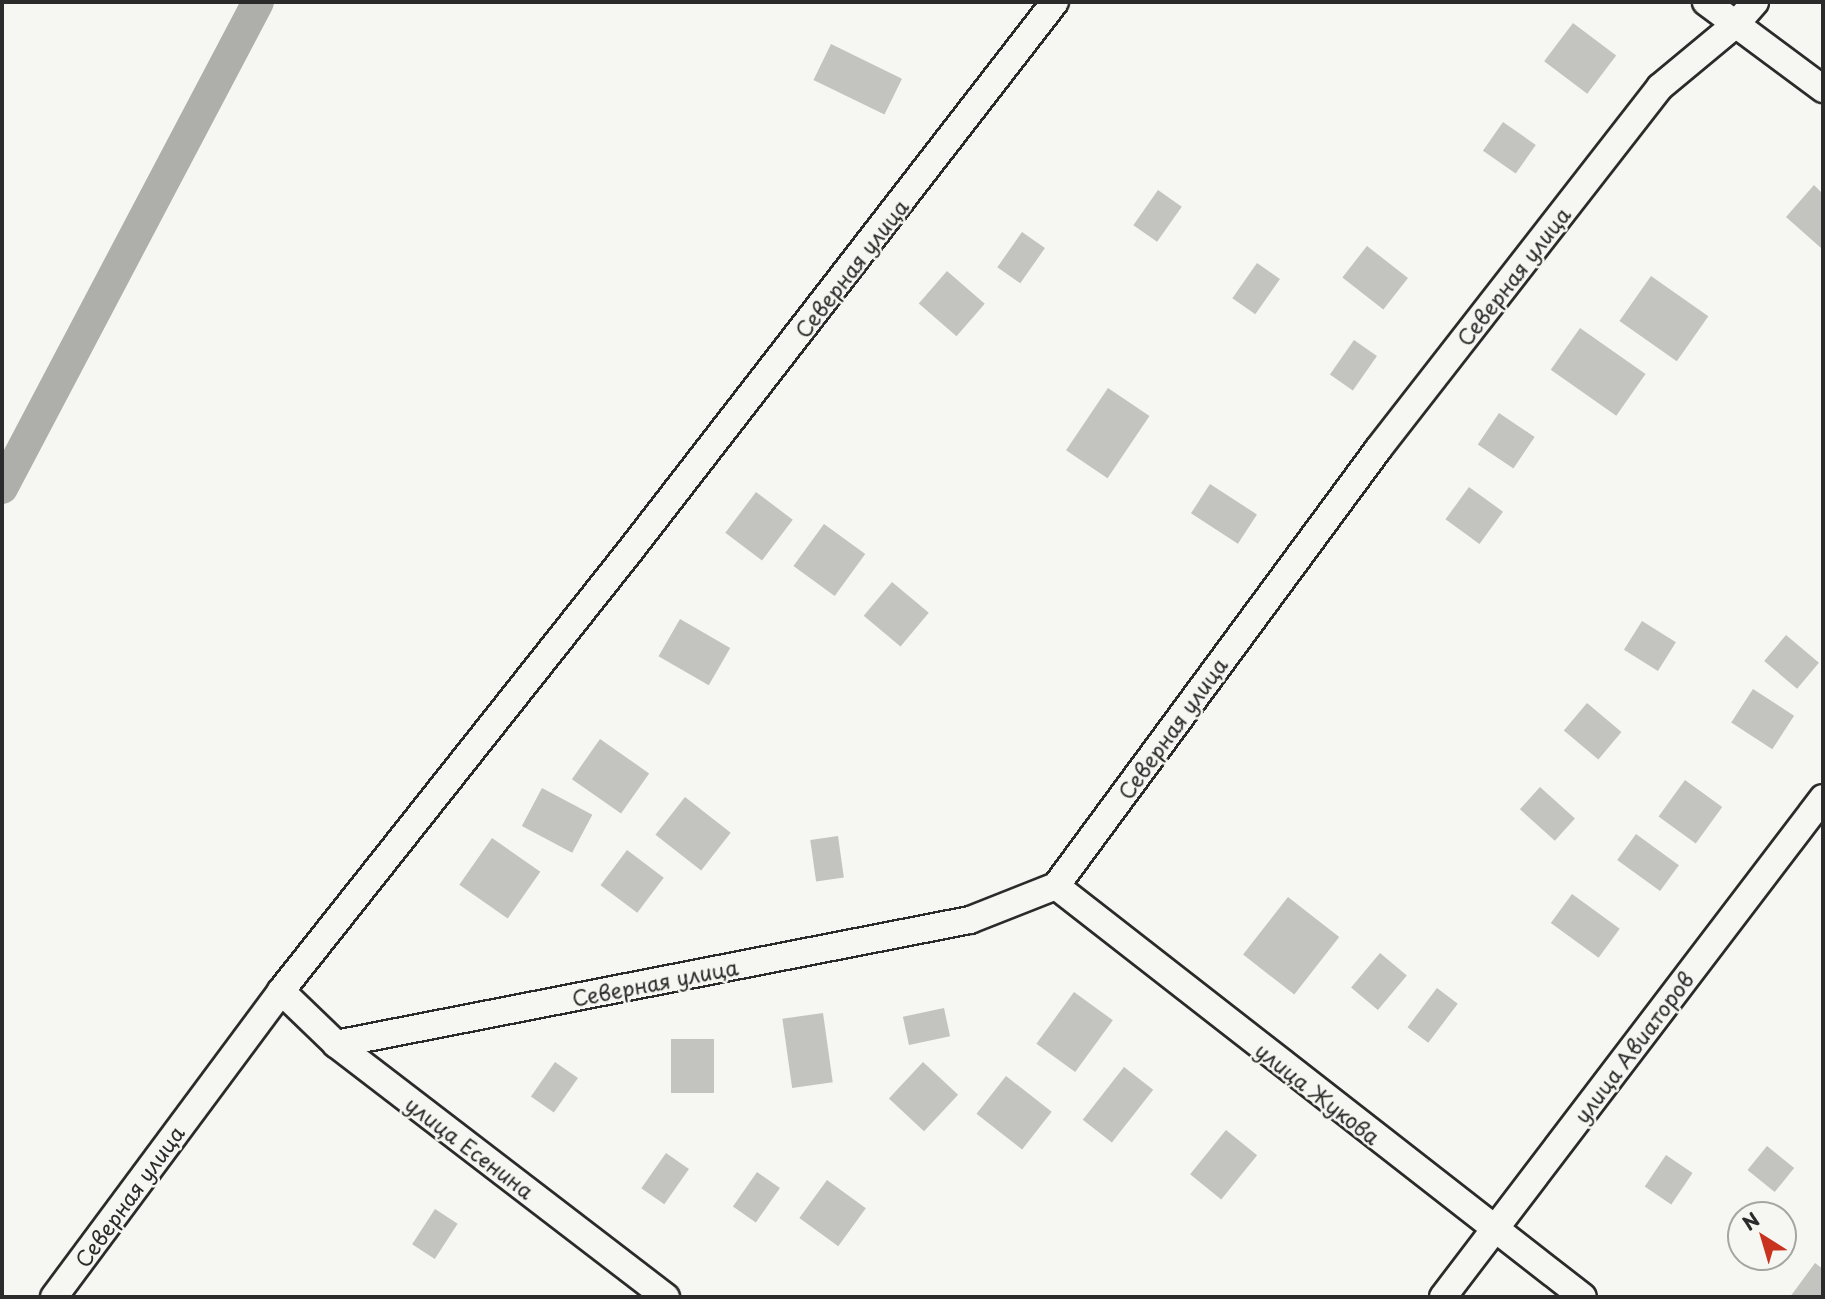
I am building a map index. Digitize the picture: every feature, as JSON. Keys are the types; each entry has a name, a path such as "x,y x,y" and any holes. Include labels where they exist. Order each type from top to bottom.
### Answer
{"street":[{"name":"Северная улица","path":"54,1297 281,991 633,547 1055,2"},
{"path":"1706,2 1823,89"},
{"name":"Северная улица","path":"336,1044 970,920 1056,886 1379,447 1652,97 1736,24 1755,2"},
{"name":"улица Авиаторов","path":"1443,1297 1823,798"},
{"name":"улица Жукова","path":"1056,886 1493,1230 1583,1297"},
{"name":"улица Есенина","path":"281,991 336,1044 666,1297"}],"building":[{"path":"1573,23 1616,55 1587,94 1544,61"},
{"path":"831,44 902,79 884,115 813,80"},
{"path":"1503,122 1536,145 1516,174 1483,151"},
{"path":"1814,185 1823,194 1821,248 1786,217"},
{"path":"1158,190 1182,207 1157,242 1133,225"},
{"path":"1022,232 1045,248 1020,283 997,267"},
{"path":"1367,246 1408,278 1383,310 1342,278"},
{"path":"1257,263 1280,279 1255,314 1232,298"},
{"path":"947,271 985,304 957,336 919,303"},
{"path":"1651,276 1708,316 1677,361 1619,321"},
{"path":"1580,328 1646,374 1616,416 1551,370"},
{"path":"1354,340 1377,356 1353,390 1330,374"},
{"path":"1108,388 1149,416 1108,478 1066,450"},
{"path":"1499,413 1535,437 1513,469 1478,445"},
{"path":"1210,484 1257,514 1238,544 1191,513"},
{"path":"1469,487 1503,512 1479,544 1445,519"},
{"path":"756,492 793,520 762,560 725,533"},
{"path":"824,524 865,554 835,596 793,566"},
{"path":"892,582 929,613 900,647 864,616"},
{"path":"680,619 730,648 709,685 658,656"},
{"path":"1642,621 1676,642 1658,671 1624,650"},
{"path":"1786,635 1819,663 1797,689 1764,661"},
{"path":"1753,689 1794,716 1772,749 1731,723"},
{"path":"1587,703 1621,732 1598,760 1564,731"},
{"path":"600,739 649,773 621,814 572,779"},
{"path":"1685,780 1722,807 1696,843 1659,816"},
{"path":"1540,787 1575,818 1555,841 1520,809"},
{"path":"542,788 592,815 572,853 522,826"},
{"path":"685,797 731,833 701,871 655,835"},
{"path":"1636,834 1679,865 1660,891 1617,860"},
{"path":"838,836 844,878 816,881 810,840"},
{"path":"492,838 540,872 508,919 459,885"},
{"path":"627,850 664,878 637,913 601,885"},
{"path":"1572,894 1620,929 1599,958 1551,923"},
{"path":"1288,897 1339,937 1294,995 1243,955"},
{"path":"1380,953 1407,975 1378,1010 1351,987"},
{"path":"1437,988 1458,1004 1428,1043 1408,1027"},
{"path":"1074,992 1113,1020 1075,1072 1036,1044"},
{"path":"944,1008 950,1036 909,1045 903,1017"},
{"path":"823,1013 833,1082 792,1088 782,1019"},
{"path":"671,1039 714,1039 714,1093 671,1093"},
{"path":"555,1062 578,1078 554,1112 531,1096"},
{"path":"923,1062 958,1095 924,1131 889,1099"},
{"path":"1124,1067 1153,1090 1112,1143 1083,1120"},
{"path":"1006,1076 1052,1112 1022,1150 976,1114"},
{"path":"1226,1130 1257,1155 1221,1199 1190,1174"},
{"path":"1767,1146 1794,1168 1775,1192 1747,1170"},
{"path":"666,1153 689,1169 664,1204 641,1188"},
{"path":"1666,1155 1693,1173 1671,1204 1645,1187"},
{"path":"757,1172 780,1188 756,1222 733,1206"},
{"path":"827,1180 866,1208 838,1246 799,1218"},
{"path":"435,1209 458,1224 435,1259 412,1244"},
{"path":"1815,1263 1823,1269 1823,1297 1790,1297"}],"waterway":[{"path":"2,488 258,2"}]}
